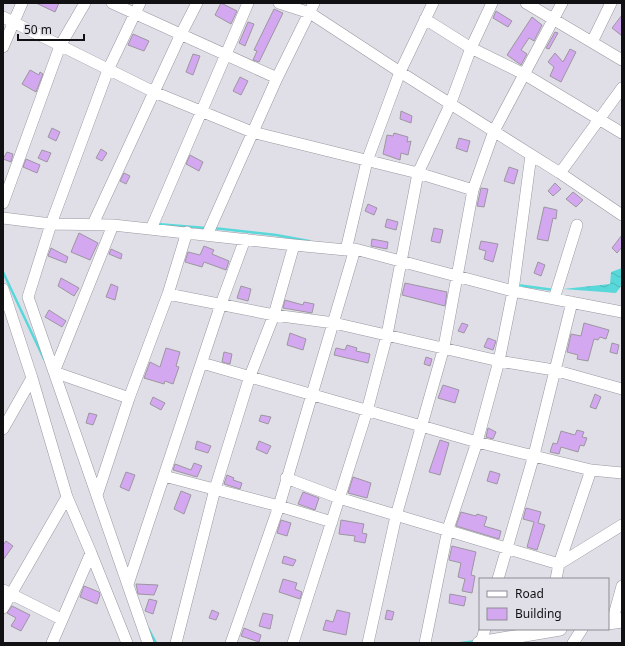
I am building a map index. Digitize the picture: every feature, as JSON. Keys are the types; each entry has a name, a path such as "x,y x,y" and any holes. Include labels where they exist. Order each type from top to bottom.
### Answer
{"street":[{"path":"3,47 15,24 22,3"},
{"path":"3,203 60,46 85,3"},
{"path":"112,3 180,36 276,78"},
{"path":"140,3 108,70 51,224 28,297 98,495 148,643"},
{"path":"93,224 180,36 197,3"},
{"path":"151,229 248,3"},
{"path":"279,3 312,8 400,72 450,105 560,173 622,215"},
{"path":"231,643 279,506 286,478 334,323 351,249 367,160 400,72 433,3"},
{"path":"293,643 367,411 387,335 418,173 450,105 471,48 492,3"},
{"path":"526,3 622,60"},
{"path":"368,643 396,516 444,347 472,190 494,131 562,3"},
{"path":"592,42 611,3"},
{"path":"207,235 276,78 312,8"},
{"path":"3,17 154,92 252,132 418,173 472,190"},
{"path":"425,19 471,48 524,74 622,133"},
{"path":"560,173 622,88"},
{"path":"425,643 448,529 478,442 499,361 513,291 531,155"},
{"path":"3,218 51,224 113,225 294,245 351,249 513,291 622,312"},
{"path":"54,372 113,225"},
{"path":"554,299 577,225"},
{"path":"98,495 129,398 168,294 187,232"},
{"path":"128,584 221,304 245,239"},
{"path":"176,643 215,490 250,376 274,315 294,245"},
{"path":"4,293 32,378 68,498 92,553 127,643"},
{"path":"168,294 274,315 334,323 444,347 499,361 554,370 622,389"},
{"path":"498,578 534,455 572,302"},
{"path":"202,363 250,376 311,396 478,442 591,470 622,473"},
{"path":"54,372 129,398"},
{"path":"3,429 32,378"},
{"path":"556,578 559,564 591,470"},
{"path":"164,476 279,506 332,522"},
{"path":"286,478 339,498 396,516 448,529 559,564 622,525"},
{"path":"3,608 7,592 68,498"},
{"path":"52,643 61,619 92,553"},
{"path":"622,586 614,615 622,621"},
{"path":"7,592 61,619"},
{"path":"609,623 622,621"},
{"path":"480,643 485,630"},
{"path":"480,643 551,630"},
{"path":"573,643 581,630"}],"water":[{"path":"622,268 622,285 616,293 563,289 610,284 611,272"}],"building":[{"path":"36,3 59,3 55,12"},
{"path":"221,3 237,11 231,24 215,15"},
{"path":"274,9 283,13 259,62 253,60 257,51 254,50"},
{"path":"496,11 512,21 508,27 493,18"},
{"path":"622,15 622,36 612,28"},
{"path":"532,17 542,25 534,41 529,38 521,50 527,54 521,65 507,55"},
{"path":"248,22 254,24 245,46 239,43"},
{"path":"555,32 558,33 549,49 546,48"},
{"path":"133,34 149,41 144,51 128,45"},
{"path":"570,49 576,52 561,82 550,76 554,67 548,62 555,53 563,62"},
{"path":"193,54 200,56 193,75 186,72"},
{"path":"30,70 39,75 40,72 43,74 36,92 22,84"},
{"path":"240,77 248,81 241,95 233,91"},
{"path":"401,111 412,116 411,123 400,119"},
{"path":"52,128 60,132 56,141 48,137"},
{"path":"394,133 408,137 407,142 411,141 408,155 401,153 400,160 383,154 387,135 393,136"},
{"path":"459,138 470,141 467,152 456,148"},
{"path":"101,149 107,153 102,161 96,158"},
{"path":"42,150 51,153 47,162 38,158"},
{"path":"7,152 13,154 11,162 3,159"},
{"path":"190,155 203,162 199,171 186,164"},
{"path":"26,159 40,165 37,173 23,167"},
{"path":"509,167 518,170 514,184 504,181"},
{"path":"124,173 130,176 126,184 120,181"},
{"path":"555,183 561,189 553,196 548,191"},
{"path":"481,188 488,189 484,207 477,206"},
{"path":"573,192 583,200 576,207 566,199"},
{"path":"368,204 377,208 374,215 365,211"},
{"path":"544,207 557,210 556,219 553,218 548,241 537,239"},
{"path":"387,219 398,222 396,230 385,227"},
{"path":"434,228 443,230 440,243 431,241"},
{"path":"79,233 98,243 90,260 71,252"},
{"path":"622,235 622,247 617,253 612,248"},
{"path":"372,239 388,242 387,249 371,246"},
{"path":"481,241 498,244 493,262 484,259 486,251 479,249"},
{"path":"204,246 214,250 212,254 229,261 226,270 204,262 202,267 185,262 188,252 200,255"},
{"path":"51,248 68,257 66,263 48,256"},
{"path":"111,249 122,254 121,259 109,254"},
{"path":"538,262 545,265 541,276 534,273"},
{"path":"61,278 79,288 74,296 58,286"},
{"path":"405,283 447,292 445,306 402,295"},
{"path":"111,284 118,287 115,300 106,297"},
{"path":"241,286 251,289 248,301 237,298"},
{"path":"285,300 303,305 304,302 314,304 312,313 283,308"},
{"path":"49,310 66,321 62,327 45,317"},
{"path":"462,323 468,325 464,333 458,331"},
{"path":"584,323 609,330 606,339 600,337 598,340 594,339 588,361 577,359 578,355 567,352 571,334 581,336"},
{"path":"290,333 306,339 303,350 287,345"},
{"path":"488,338 496,341 493,350 484,347"},
{"path":"612,343 619,345 617,354 610,352"},
{"path":"347,345 357,348 356,351 370,354 368,363 334,355 336,348 345,350"},
{"path":"166,348 180,352 176,366 179,367 173,384 165,381 164,384 144,378 150,362 160,367"},
{"path":"224,352 232,354 230,364 222,362"},
{"path":"426,357 432,359 430,366 424,364"},
{"path":"443,385 459,390 455,403 438,398"},
{"path":"595,394 601,397 596,409 590,407"},
{"path":"153,397 165,403 161,410 150,404"},
{"path":"89,413 97,415 93,425 86,423"},
{"path":"261,415 271,417 268,424 259,421"},
{"path":"488,428 496,432 493,439 486,437"},
{"path":"577,430 584,432 582,437 587,438 584,446 580,445 578,452 561,447 559,454 550,452 553,443 557,444 561,431 575,435"},
{"path":"440,440 449,443 440,475 429,472"},
{"path":"197,441 211,446 208,453 195,449"},
{"path":"259,441 271,446 267,454 256,449"},
{"path":"194,463 202,466 197,477 173,470 175,464 191,470"},
{"path":"490,471 500,474 497,484 487,481"},
{"path":"126,472 135,475 129,491 120,487"},
{"path":"227,475 234,478 233,480 242,483 240,489 224,484"},
{"path":"353,477 371,483 367,498 348,493"},
{"path":"181,491 191,495 184,514 174,509"},
{"path":"303,492 319,498 315,510 298,504"},
{"path":"526,508 541,512 538,523 545,525 537,550 527,547 534,522 523,519"},
{"path":"461,512 487,517 484,526 501,531 499,539 456,526"},
{"path":"281,520 291,523 287,536 277,533"},
{"path":"341,520 364,524 362,533 367,534 365,543 354,541 355,536 339,534"},
{"path":"6,541 13,546 3,560 3,545"},
{"path":"452,546 476,552 471,575 475,576 472,593 462,591 465,579 458,577 461,563 449,560"},
{"path":"284,556 296,560 293,566 282,563"},
{"path":"283,579 297,583 295,589 302,592 300,599 279,592"},
{"path":"136,584 158,585 154,595 138,594"},
{"path":"84,586 99,592 100,595 97,604 80,597"},
{"path":"450,594 466,597 464,606 449,603"},
{"path":"149,599 157,601 153,614 145,611"},
{"path":"12,606 30,615 21,631 11,626 16,618 7,613"},
{"path":"212,610 219,613 216,620 209,618"},
{"path":"337,610 350,613 346,635 323,630 326,620 333,622"},
{"path":"387,610 394,612 392,620 385,619"},
{"path":"263,613 273,615 270,629 259,626"},
{"path":"244,628 261,635 259,642 241,636"}],"waterway":[{"path":"157,224 206,228"},
{"path":"213,228 276,235 309,241"},
{"path":"3,272 44,359"},
{"path":"517,285 554,290"},
{"path":"148,628 156,643"},
{"path":"461,643 476,641"}]}
